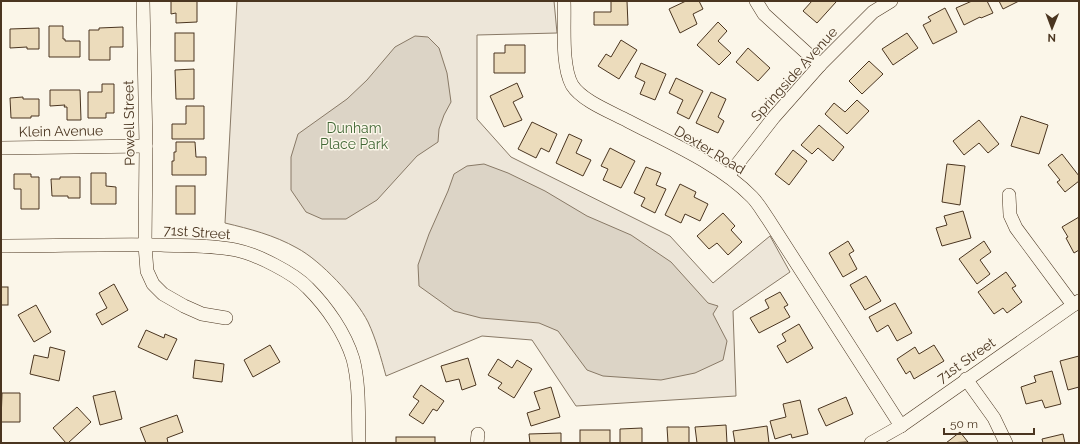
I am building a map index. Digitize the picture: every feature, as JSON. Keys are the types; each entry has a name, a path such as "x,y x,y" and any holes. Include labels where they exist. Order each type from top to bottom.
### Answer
{"street":[{"name":"Powell Street","path":"143,1 146,146 145,245 147,270 153,284 163,294 202,314 226,318"},
{"name":"Dexter Road","path":"564,1 565,62 570,80 579,94 597,105 706,162 728,176 753,197 901,426"},
{"path":"756,1 764,14 820,65"},
{"name":"Springside Avenue","path":"728,176 774,117 820,65 873,12 891,1"},
{"name":"Klein Avenue","path":"1,148 146,146"},
{"path":"1009,195 1010,215 1016,228 1076,303"},
{"name":"71st Street","path":"1,246 206,246 237,250 263,260 288,273 308,287 339,328 349,347 357,376 359,443"},
{"name":"71st Street","path":"871,443 901,426 1076,303"},
{"path":"966,379 994,418 1006,443"}],"green space":[{"name":"Dunham Place Park","path":"237,1 554,1 557,33 477,35 477,119 511,157 670,236 713,283 770,236 790,272 733,311 736,396 576,406 532,340 482,336 386,376 376,342 368,322 355,302 337,280 316,261 288,243 262,233 225,223"}],"shaded area":[{"path":"415,36 428,37 439,48 447,73 451,102 439,129 438,142 417,156 377,200 346,219 322,219 306,212 291,190 291,157 298,134 347,99 367,80 395,47"},
{"path":"484,164 508,173 545,191 587,216 631,235 671,262 708,303 718,306 713,314 727,341 723,360 695,373 661,380 603,376 587,370 558,331 539,323 481,318 454,311 419,286 418,265 454,174 467,166"}],"building":[{"path":"171,1 197,1 197,22 176,23 176,13 171,14"},
{"path":"611,1 627,1 628,25 594,25 594,12 611,12"},
{"path":"686,1 699,1 703,9 693,14 697,24 680,33 669,9"},
{"path":"812,1 836,2 817,23 803,11"},
{"path":"972,1 987,1 993,13 981,18 980,17 964,25 956,8"},
{"path":"999,1 1019,1 1003,9"},
{"path":"945,8 957,32 933,44 923,25 931,21 928,17"},
{"path":"718,22 727,31 718,41 731,53 719,65 697,45"},
{"path":"49,26 63,26 63,39 65,39 65,41 80,41 80,57 49,57"},
{"path":"123,27 123,47 110,47 110,60 89,60 89,30"},
{"path":"39,28 39,49 27,49 27,47 10,48 10,29"},
{"path":"175,33 194,33 194,61 175,61"},
{"path":"907,33 918,48 893,65 882,49"},
{"path":"621,40 637,50 619,79 598,66 606,54 611,57"},
{"path":"505,45 525,45 525,73 494,73 494,53 505,53"},
{"path":"748,48 770,68 758,81 736,62"},
{"path":"869,61 883,74 862,94 849,81"},
{"path":"641,63 666,74 655,100 640,94 645,82 635,77"},
{"path":"194,69 194,99 176,99 175,70"},
{"path":"676,78 703,91 689,119 677,113 683,100 669,93"},
{"path":"517,83 523,97 513,102 522,120 504,127 490,96"},
{"path":"102,84 114,84 114,113 106,113 106,118 88,118 88,92 102,92"},
{"path":"50,90 80,90 81,120 67,120 67,107 64,107 65,105 50,106"},
{"path":"711,92 726,99 718,117 724,121 718,133 696,123"},
{"path":"23,97 23,99 39,99 39,116 31,116 31,118 11,118 10,98"},
{"path":"857,100 869,111 847,134 825,114 834,103 845,112"},
{"path":"186,106 204,106 204,139 172,139 172,124 186,124"},
{"path":"1021,116 1048,125 1039,154 1011,146"},
{"path":"979,120 999,144 988,153 979,143 964,155 953,141"},
{"path":"532,122 557,134 549,152 541,148 536,158 518,149"},
{"path":"819,125 844,147 833,161 818,148 812,154 801,145"},
{"path":"569,134 582,140 576,153 591,160 583,176 556,163"},
{"path":"176,142 195,142 196,157 206,157 206,175 172,175 172,161 174,161 174,152 176,152"},
{"path":"610,148 635,161 621,188 603,180 608,169 601,166"},
{"path":"793,150 807,161 789,185 775,174"},
{"path":"1062,154 1079,176 1079,181 1065,192 1057,182 1060,180 1048,165"},
{"path":"947,164 965,166 960,205 942,202"},
{"path":"646,167 661,173 656,185 666,189 655,213 641,206 645,198 634,193"},
{"path":"91,173 106,173 106,186 116,187 116,204 91,204"},
{"path":"14,174 31,174 31,177 39,177 39,209 21,209 21,189 14,189"},
{"path":"60,177 80,177 80,198 52,196 51,179 60,179"},
{"path":"680,184 696,192 694,197 708,204 700,221 685,214 681,223 665,215"},
{"path":"176,186 195,186 195,214 176,214"},
{"path":"963,211 971,238 942,246 936,228 947,225 944,216"},
{"path":"723,213 735,226 731,230 742,242 728,255 717,243 709,249 697,236"},
{"path":"1079,217 1079,250 1074,253 1066,238 1068,237 1062,227"},
{"path":"848,241 854,251 849,254 857,269 843,277 829,253"},
{"path":"984,241 991,252 980,260 990,274 977,284 959,259"},
{"path":"1006,272 1016,286 1012,288 1022,302 1007,313 1003,308 994,314 978,292"},
{"path":"866,276 881,301 865,310 850,285"},
{"path":"114,284 128,310 102,325 96,314 107,308 99,293"},
{"path":"1,287 8,287 8,305 1,305"},
{"path":"780,292 788,305 784,307 790,317 759,333 750,318 769,308 765,300"},
{"path":"895,303 912,333 897,341 888,325 877,332 869,317"},
{"path":"36,305 51,332 34,342 18,315"},
{"path":"799,324 813,348 787,363 777,346 786,341 782,334"},
{"path":"146,330 164,338 165,334 177,339 167,360 138,347"},
{"path":"270,345 280,362 253,377 244,360"},
{"path":"934,345 944,361 914,379 910,371 906,374 897,359 915,347 919,354"},
{"path":"50,347 65,351 59,381 30,374 34,355 48,358"},
{"path":"1079,356 1079,387 1068,390 1060,361"},
{"path":"468,358 476,385 462,390 459,379 446,382 441,366"},
{"path":"498,359 512,368 517,360 532,369 514,398 498,388 502,383 488,375"},
{"path":"195,360 224,364 222,382 193,378"},
{"path":"1052,371 1061,404 1045,408 1042,400 1026,404 1021,387 1036,382 1034,376"},
{"path":"421,385 444,401 437,411 433,409 423,424 409,415 419,401 413,397"},
{"path":"551,387 560,417 531,426 527,413 540,409 534,392"},
{"path":"115,391 122,419 100,425 93,396"},
{"path":"2,393 20,393 20,422 1,422"},
{"path":"846,397 853,414 826,426 818,409"},
{"path":"800,400 808,434 792,438 791,434 775,439 770,421 786,417 783,404"},
{"path":"77,407 91,422 68,443 66,443 53,428"},
{"path":"177,415 183,432 167,438 168,443 146,443 140,428"},
{"path":"726,425 727,443 697,443 695,427"},
{"path":"767,426 769,443 735,443 733,431"},
{"path":"667,427 689,427 689,443 668,443"},
{"path":"642,428 642,443 620,443 620,429"},
{"path":"580,430 610,430 610,443 580,443"},
{"path":"960,432 968,442 946,443"},
{"path":"561,433 561,443 530,443 529,434"},
{"path":"1063,434 1065,443 1043,443 1042,439"},
{"path":"396,437 435,437 435,443 396,443"}]}
